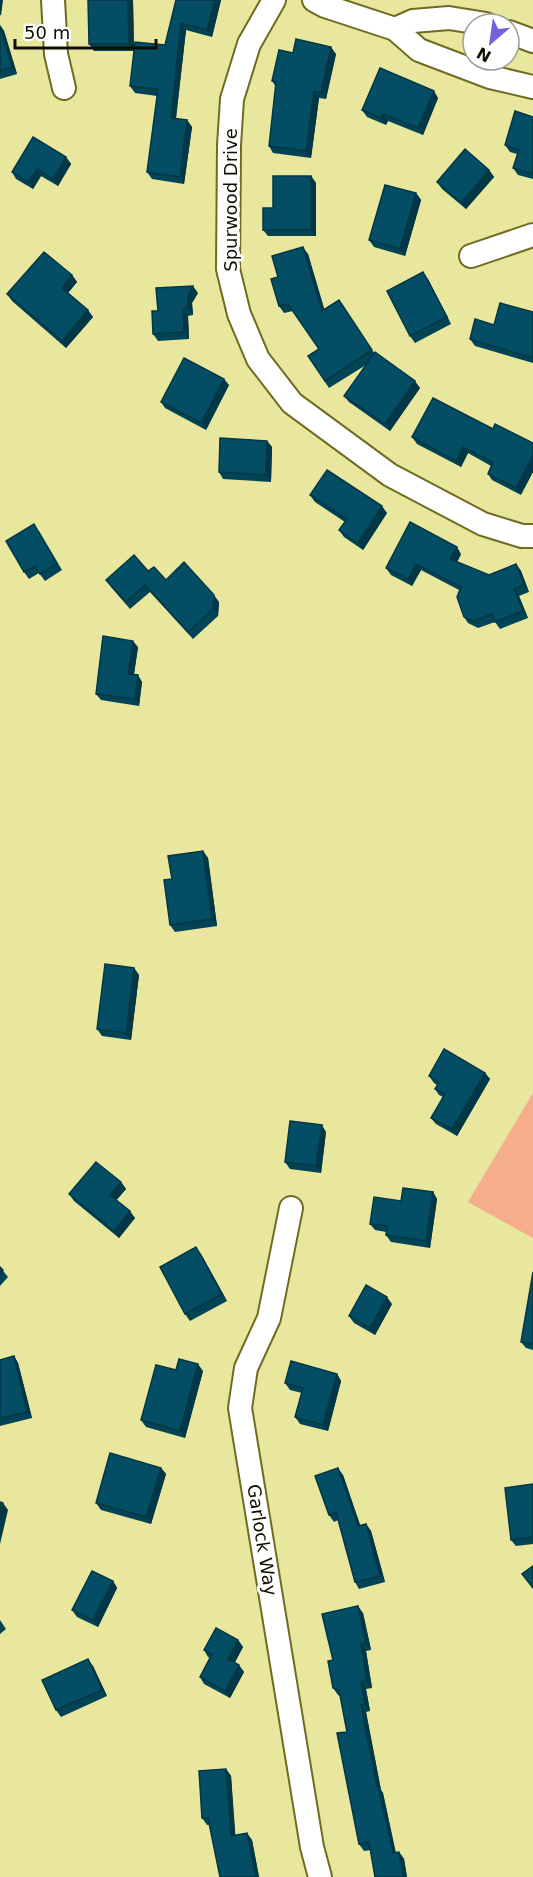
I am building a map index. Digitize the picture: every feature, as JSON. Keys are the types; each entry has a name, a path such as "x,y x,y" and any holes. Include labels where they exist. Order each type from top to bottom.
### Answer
{"street":[{"path":"53,0 56,54 64,88"},
{"name":"Spurwood Drive","path":"274,0 249,44 232,99 229,145 228,269 239,314 258,359 292,403 390,475 483,524 522,536 533,536"},
{"path":"314,0 325,6 395,29 419,50 490,77 533,87"},
{"path":"395,29 413,21 449,18 461,20"},
{"path":"471,256 533,235"},
{"name":"Garlock Way","path":"291,1208 268,1318 246,1368 240,1408 310,1835 320,1877"}],"shaded area":[{"path":"533,1093 533,1238 468,1202"}],"building":[{"path":"88,0 128,0 129,44 89,44"},
{"path":"176,0 215,0 207,30 181,23 171,118 187,120 180,177 147,172 158,89 130,86 135,42 165,45"},
{"path":"0,26 12,67 0,71"},
{"path":"296,39 331,47 321,93 314,91 306,151 269,146 276,82 272,81 279,50 293,53"},
{"path":"380,68 434,91 418,128 383,114 381,118 362,110"},
{"path":"515,111 533,117 533,174 513,168 519,150 505,145"},
{"path":"33,137 66,157 53,179 37,169 28,182 12,172"},
{"path":"465,149 489,170 461,203 437,182"},
{"path":"273,176 311,176 311,230 263,230 263,208 273,208"},
{"path":"385,185 416,193 400,249 369,240"},
{"path":"303,247 322,311 339,300 372,350 325,381 308,356 319,349 288,304 279,306 271,279 278,277 272,256"},
{"path":"44,252 72,275 62,288 88,310 62,341 7,294"},
{"path":"423,272 447,317 410,336 387,291"},
{"path":"193,286 188,296 188,308 183,309 184,332 153,334 152,311 158,311 156,288"},
{"path":"500,303 533,312 533,358 470,339 475,319 494,325"},
{"path":"375,352 415,381 385,424 344,396"},
{"path":"184,358 224,379 201,423 161,402"},
{"path":"433,398 493,429 495,424 533,443 533,456 516,488 488,474 493,462 463,447 456,461 412,437"},
{"path":"220,438 267,441 266,475 219,472"},
{"path":"327,470 382,506 358,543 339,530 347,519 310,495"},
{"path":"410,522 457,547 450,559 489,575 516,564 524,585 514,589 523,611 495,622 492,614 473,621 464,617 457,597 461,587 416,564 408,579 386,568"},
{"path":"34,524 57,564 40,574 35,566 24,572 6,541"},
{"path":"134,555 148,571 154,567 166,580 184,562 214,595 213,609 188,632 145,585 126,602 106,580"},
{"path":"103,636 133,641 128,674 138,675 135,699 96,694"},
{"path":"203,851 212,919 170,925 164,880 172,879 168,856"},
{"path":"105,964 134,968 126,1033 97,1029"},
{"path":"444,1049 485,1073 452,1129 431,1118 445,1094 435,1089 439,1082 429,1076"},
{"path":"290,1121 322,1125 316,1166 285,1162"},
{"path":"96,1162 121,1182 110,1195 130,1211 114,1231 69,1194"},
{"path":"403,1188 433,1192 426,1241 386,1235 387,1226 370,1224 374,1197 401,1201"},
{"path":"196,1247 222,1294 185,1314 160,1267"},
{"path":"533,1272 533,1344 521,1342"},
{"path":"366,1285 387,1297 370,1328 349,1316"},
{"path":"14,1356 27,1412 0,1418 0,1360"},
{"path":"179,1359 198,1364 180,1431 141,1420 156,1365 176,1370"},
{"path":"291,1361 337,1374 323,1425 295,1417 303,1388 285,1383"},
{"path":"110,1453 161,1468 146,1517 96,1503"},
{"path":"338,1468 358,1526 366,1524 380,1576 355,1582 336,1512 329,1515 315,1476"},
{"path":"533,1484 533,1537 511,1540 505,1488"},
{"path":"533,1566 533,1588 522,1574"},
{"path":"92,1571 113,1581 93,1620 72,1610"},
{"path":"358,1606 366,1643 361,1644 367,1681 361,1682 365,1704 361,1705 393,1853 399,1852 403,1877 375,1877 369,1842 359,1844 337,1733 347,1732 339,1690 333,1688 328,1661 333,1660 322,1614"},
{"path":"216,1628 238,1640 228,1659 239,1665 225,1691 200,1677 212,1654 204,1650"},
{"path":"88,1659 102,1690 56,1710 42,1680"},
{"path":"226,1769 231,1836 247,1833 256,1877 220,1877 208,1818 202,1818 199,1771"}]}
